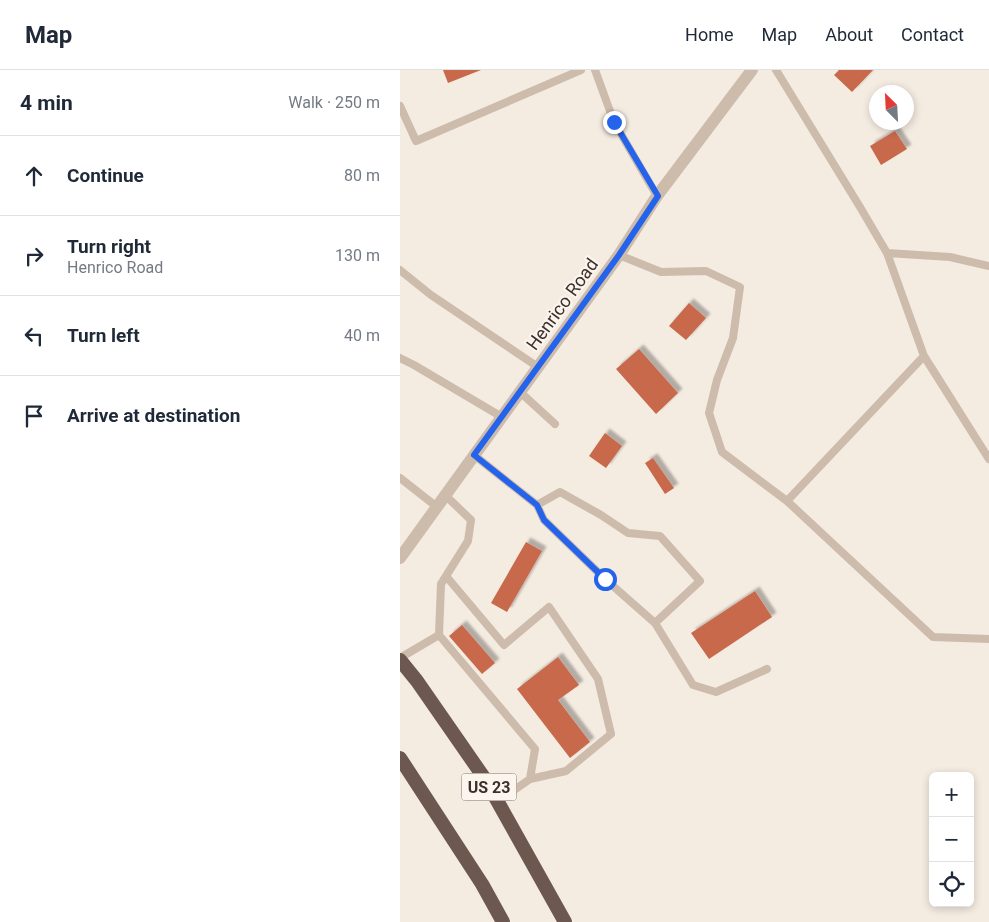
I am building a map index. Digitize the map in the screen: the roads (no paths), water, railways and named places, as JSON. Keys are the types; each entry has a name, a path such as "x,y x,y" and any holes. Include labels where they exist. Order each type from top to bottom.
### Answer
{"highway":[{"name":"US 23","path":"400,659 479,771 565,922"},
{"path":"400,758 482,884 503,922"}],"street":[{"name":"Henrico Road","path":"400,558 619,255 658,196 752,70"}],"lane":[{"path":"400,106 416,141 582,70"},
{"path":"595,70 614,122 658,196"},
{"path":"776,70 887,253 924,356 989,458"},
{"path":"887,253 950,257 989,266"},
{"path":"619,255 661,272 706,271 740,286 733,338 717,380 709,412 722,452 788,501 933,637 989,639"},
{"path":"400,270 431,295 538,367"},
{"path":"788,501 924,356"},
{"path":"400,358 502,417"},
{"path":"520,392 555,424"},
{"path":"474,455 537,505 544,520 654,623 694,685 716,692 767,669"},
{"path":"400,478 437,507"},
{"path":"537,505 560,492 628,533 660,536 700,581 654,623"},
{"path":"445,495 471,520 468,541 441,584 439,635 534,749 530,779"},
{"path":"446,576 504,645 549,607 598,679 611,734 566,771 530,779 497,802"},
{"path":"400,659 439,635"}]}
